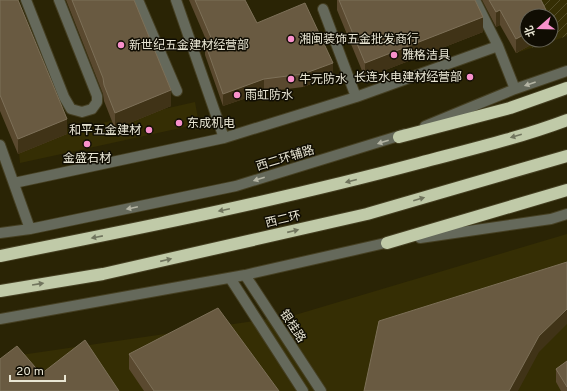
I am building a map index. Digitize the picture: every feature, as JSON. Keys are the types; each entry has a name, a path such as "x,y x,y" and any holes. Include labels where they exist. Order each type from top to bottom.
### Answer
{"highway":[{"path":"399,137 510,108 567,88"},
{"name":"西二环","path":"0,256 132,230 351,181 448,155 567,120"},
{"name":"西二环","path":"0,291 103,274 367,214 567,156"},
{"path":"387,242 567,190"}],"street":[{"path":"26,0 64,97 71,109 82,112 92,108 97,102 97,96 59,0"},
{"path":"138,0 177,91"},
{"path":"176,0 224,138"},
{"path":"475,0 498,46 515,89"},
{"path":"324,9 356,97"},
{"path":"14,183 224,138 356,97 498,46"},
{"name":"西二环辅路","path":"0,233 30,229 236,186 399,137 515,89 567,71"},
{"path":"0,145 30,229"},
{"path":"0,318 230,278 387,242 551,219 567,214"},
{"name":"银桂路","path":"244,275 321,391"},
{"path":"230,278 303,391"}],"shaded area":[{"path":"490,0 567,0 567,36 559,39 559,8 519,8 519,48 531,48 516,53"},
{"path":"195,102 199,124 20,163 18,142"},
{"path":"567,234 567,391 0,391 0,358 295,315"}],"building":[{"path":"0,0 18,0 67,119 18,139 0,95"},
{"path":"72,0 134,0 171,90 115,113 104,85 103,78"},
{"path":"195,0 245,0 257,23 305,3 333,63 303,74 264,79 223,94 205,43 212,40"},
{"path":"339,0 475,0 483,17 365,63"},
{"path":"489,0 541,0 545,8 519,8 519,37 516,39 500,10 496,12"},
{"path":"567,262 567,309 539,336 509,391 364,391 379,321"},
{"path":"218,308 279,391 154,391 129,354"},
{"path":"85,340 119,391 0,391 0,359 17,346 41,374"},
{"path":"567,361 567,387 556,369"}],"place":[{"name":"湘闽装饰五金批发商行","path":"291,39"},
{"name":"新世纪五金建材经营部","path":"121,45"},
{"name":"雅格洁具","path":"394,55"},
{"name":"长连水电建材经营部","path":"470,77"},
{"name":"牛元防水","path":"291,79"},
{"name":"雨虹防水","path":"237,95"},
{"name":"东成机电","path":"179,123"},
{"name":"和平五金建材","path":"149,130"},
{"name":"金盛石材","path":"87,144"}]}
